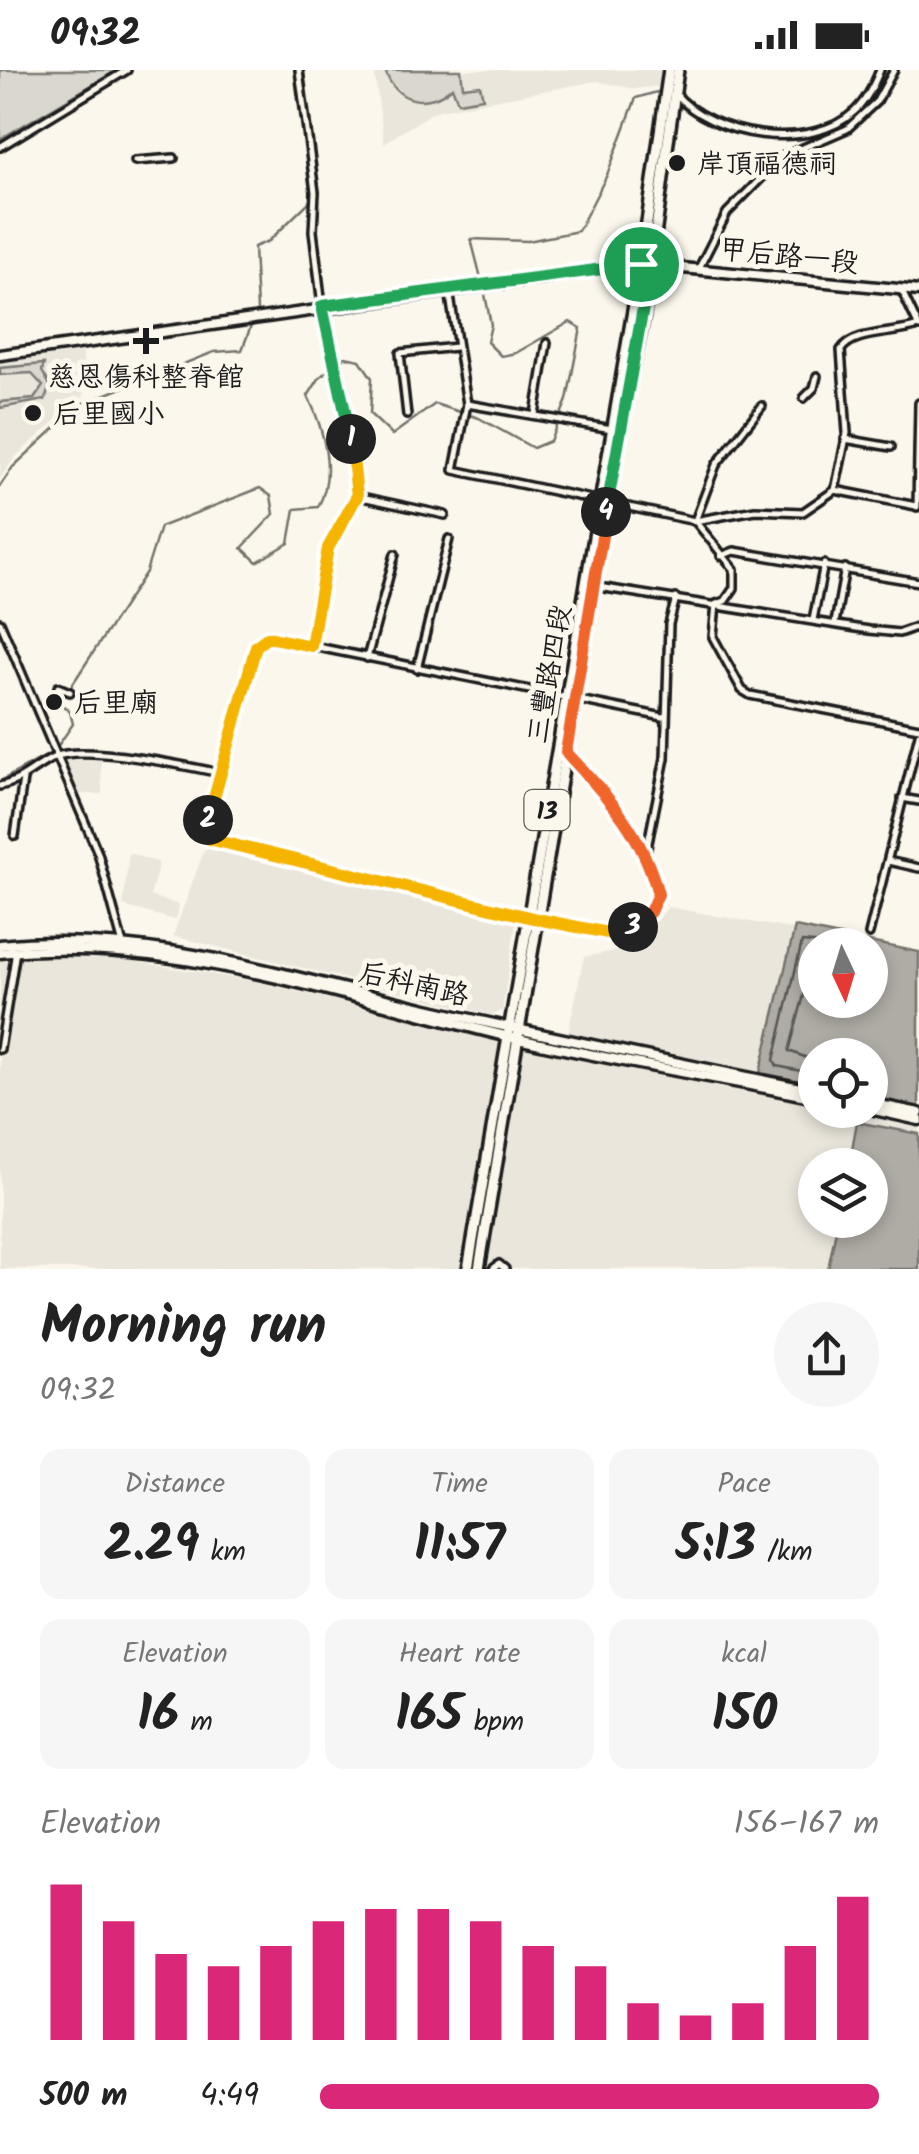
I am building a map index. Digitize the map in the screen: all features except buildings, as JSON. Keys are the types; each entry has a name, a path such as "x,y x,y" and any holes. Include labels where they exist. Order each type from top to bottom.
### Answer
{"main road":[{"name":"13","path":"670,70 671,92"},
{"name":"13","path":"646,264 671,92 678,70"},
{"name":"甲后路一段","path":"0,355 322,306 646,264 919,291"},
{"name":"三豐路四段","path":"480,1268 532,918 646,264"},
{"name":"后科南路","path":"0,945 124,949 236,967 513,1033 798,1091"},
{"name":"后科南路","path":"0,953 16,948"},
{"path":"888,1110 919,1116"}],"street":[{"path":"0,147 127,70"},
{"path":"300,70 315,192 312,231 322,306 357,468 357,496 328,548 311,646"},
{"path":"671,92 704,119 757,134 788,134 821,129 853,114 880,70"},
{"path":"699,268 727,213 782,157 848,129 877,101 894,70"},
{"path":"135,161 174,158"},
{"path":"449,290 467,404 454,469 695,521 755,510 803,512 835,490 845,439 841,350 845,344 919,328 902,289"},
{"path":"535,415 547,343"},
{"path":"407,414 400,354 456,347"},
{"path":"804,398 814,388 817,376"},
{"path":"835,490 918,507 919,403"},
{"path":"467,404 615,429"},
{"path":"695,521 716,465 762,406"},
{"path":"845,439 890,448"},
{"path":"357,496 445,515"},
{"path":"695,521 734,568 736,578 725,601 716,604"},
{"path":"417,669 449,539"},
{"path":"721,556 734,551 919,582"},
{"path":"367,658 395,554"},
{"path":"813,620 824,564"},
{"path":"835,623 845,568"},
{"path":"590,585 899,633 919,626"},
{"path":"663,717 668,624 676,598"},
{"path":"716,604 713,637 742,690 919,731 870,928"},
{"path":"0,622 98,852 124,949"},
{"path":"562,752 612,801 646,851 658,894 650,912 628,932 618,935 532,918 209,839 207,815 259,641 268,637 668,719 665,758 646,851"},
{"path":"58,687 70,692"},
{"path":"0,786 24,779 56,750 131,757 220,773"},
{"path":"15,836 24,779"},
{"path":"902,798 919,802"},
{"path":"887,860 919,868"},
{"path":"0,1048 16,948"},
{"path":"480,1268 499,1264 505,1269"}],"shaded area":[{"path":"0,70 117,70 0,139"},
{"path":"374,70 662,70 660,86 635,89 597,81 435,111 384,143"},
{"path":"385,70 461,70 463,87 480,85 483,98 458,102 452,87 433,98 413,99 396,90"},
{"name":"后里國小","path":"83,352 84,396 14,458 0,479 0,362"},
{"path":"44,364 42,371 50,385 45,400 0,408 0,402 34,399 43,386 31,373 0,375 0,368"},
{"path":"101,759 102,794 75,794 65,760"},
{"path":"207,842 419,897 517,916 502,1011 492,1015 173,936"},
{"path":"129,853 159,863 150,896 179,905 175,920 123,906"},
{"path":"668,907 798,930 798,1018 888,1018 888,946 919,952 919,1269 0,1269 0,957 119,959 247,980 564,1053 584,957 635,947"}],"water":[{"path":"795,927 800,928 798,1018 888,1018 888,946 919,952 919,1107 888,1100 888,1038 798,1038 798,1081 760,1073"},
{"path":"856,1128 888,1128 919,1134 919,1269 828,1269 834,1238 888,1238 888,1148 852,1148"}],"waterway":[{"path":"482,282 471,239 528,241 578,231 607,175 636,98 657,92 684,109"},
{"path":"0,486 13,467 81,404 214,352 242,350 257,310 254,247 269,241 310,201"},
{"path":"57,747 73,724 70,712 60,703 146,572 160,527 260,488 271,496 274,514 242,548 257,562 289,543 295,509 318,507 326,481 326,452 308,396 320,377 345,357 360,360 372,378 370,414 392,435 435,404 479,418 533,448 550,441 567,400 581,328 570,322 516,353 501,356 487,342 491,325 484,289"},
{"path":"0,781 51,753"}],"place":[{"name":"岸頂福德祠","path":"677,163"},
{"name":"慈恩傷科整脊館","path":"146,341"},
{"name":"后里國小","path":"33,413"},
{"name":"后里廟","path":"54,702"}],"route":[{"path":"641,264 651,264 644,315 620,430 566,752 612,801 647,852 658,894 650,912 628,932 618,935 528,917 209,839 207,815 244,700 256,646 268,637 311,646 328,548 357,496 357,468 322,306 641,264"}]}
